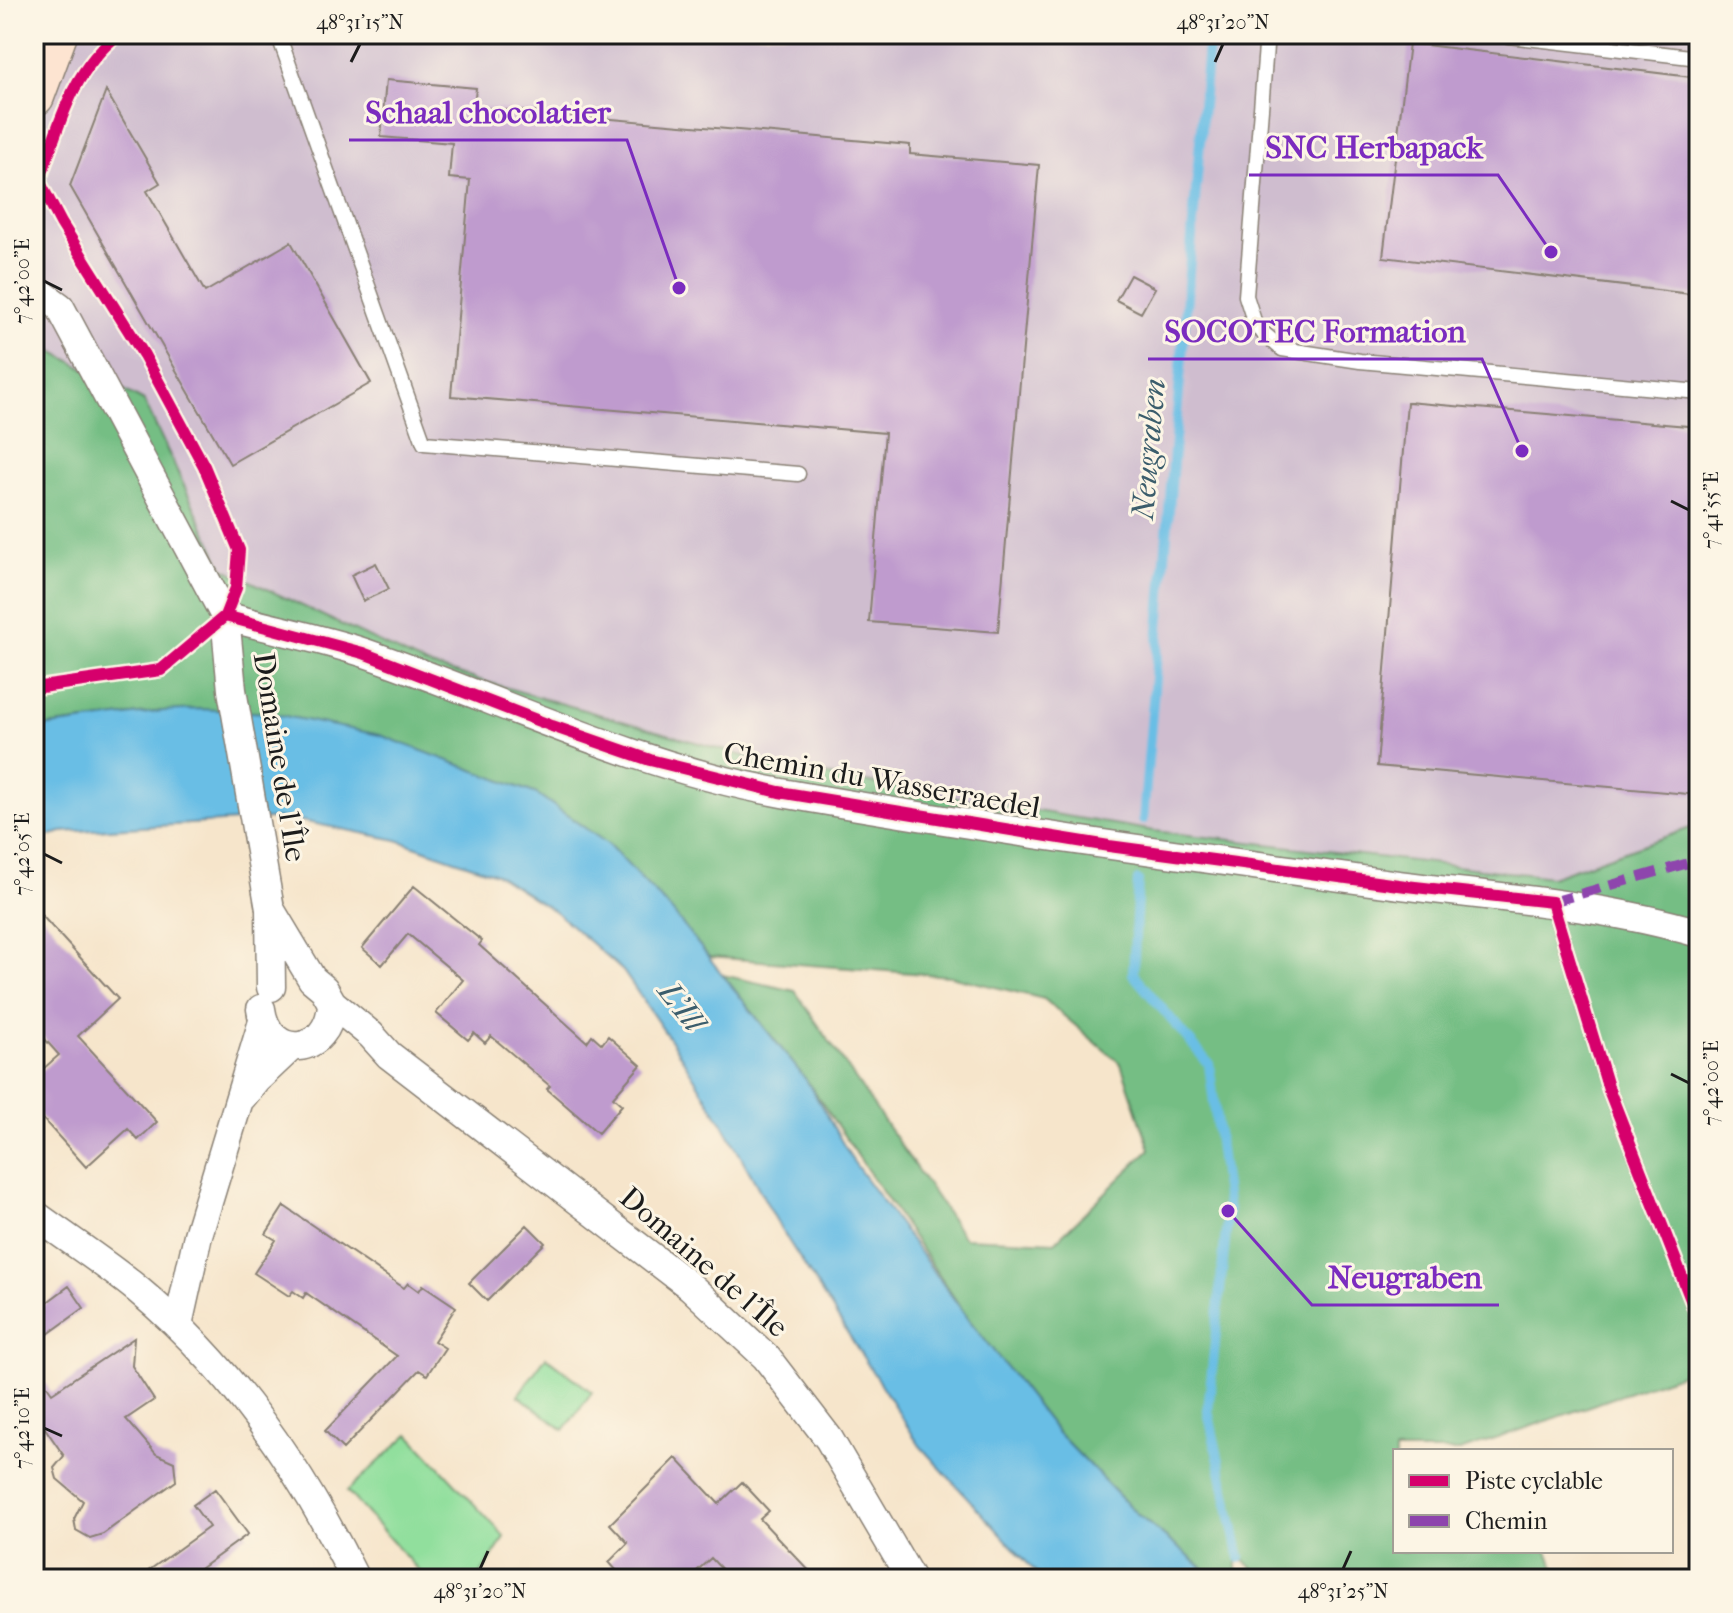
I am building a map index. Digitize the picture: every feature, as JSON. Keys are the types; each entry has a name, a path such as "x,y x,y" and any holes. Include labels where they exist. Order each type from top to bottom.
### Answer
{"street":[{"path":"34,96 57,34"},
{"path":"34,288 60,307 225,616"},
{"name":"Domaine de l'Île","path":"225,616 232,690 270,909 271,987"},
{"name":"Chemin du Wasserraedel","path":"225,616 363,653 650,760 779,792 1109,846 1406,886 1552,902 1652,919 1699,933"},
{"name":"Domaine de l'Île","path":"270,909 312,979 324,989 332,1003 371,1035 389,1055 691,1287 766,1357 829,1439 911,1579"},
{"path":"312,979 297,975 283,978 271,987 261,1009 268,1033 279,1042 292,1046 309,1044 320,1038 331,1017 332,1003"},
{"path":"178,1325 198,1235 240,1100 249,1058 263,1021"},
{"name":"Domaine de l'Île","path":"320,1038 357,1042 389,1055"},
{"path":"240,1100 292,1046"},
{"path":"34,1214 137,1289 178,1325 217,1368 285,1456 355,1579"}],"lane":[{"path":"278,34 424,443 798,474"},
{"path":"1267,34 1246,296 1256,327 1282,349 1360,361 1699,392"},
{"path":"1491,34 1699,58"},
{"path":"1552,902 1609,1090 1699,1320"}],"shaded area":[{"path":"64,34 1699,34 1699,825 1551,877 1154,831 789,769 424,664 223,568 144,401 34,341 34,110"}],"green space":[{"path":"34,341 144,401 223,568 424,664 789,769 1154,831 1551,877 1699,825 1699,1302 1682,1374 1466,1449 1393,1449 1393,1553 1549,1553 1559,1579 1268,1579 1240,1558 1237,1560 1237,1579 1216,1579 1138,1515 1056,1431 970,1321 807,1081 723,975 795,991 964,1238 1055,1242 1150,1149 1121,1064 1044,999 950,976 709,957 609,845 163,711 34,728"},
{"path":"546,1357 592,1392 564,1430 518,1395"},
{"path":"409,1434 505,1537 478,1579 426,1579 347,1491"}],"water":[{"name":"L'Ill","path":"200,709 270,713 380,735 537,794 609,845 671,910 807,1081 853,1161 970,1321 1056,1431 1138,1515 1216,1579 1042,1579 920,1446 781,1229 723,1124 675,1047 623,971 557,913 496,874 397,840 286,818 61,832 34,841 34,728"}],"building":[{"path":"1409,43 1699,78 1699,295 1383,257"},
{"path":"386,80 476,88 474,107 910,145 910,154 1039,165 998,632 869,622 885,433 451,396 470,180 449,178 452,143 381,137"},
{"path":"106,91 160,183 147,191 205,292 291,242 371,383 230,464 70,186"},
{"path":"1130,275 1155,288 1141,313 1116,300"},
{"path":"1407,402 1699,427 1699,795 1377,766"},
{"path":"376,563 389,589 363,601 351,575"},
{"path":"414,886 482,941 479,945 587,1042 592,1035 602,1044 608,1036 641,1065 613,1097 622,1105 598,1133 547,1089 550,1086 491,1036 485,1043 474,1033 468,1040 436,1013 463,980 408,934 382,965 362,948"},
{"path":"34,907 118,999 78,1036 157,1122 138,1140 128,1129 86,1167 34,1109 34,1077 59,1055 34,1027"},
{"path":"284,1206 404,1288 408,1283 419,1291 423,1285 456,1307 434,1341 445,1348 427,1375 419,1370 343,1449 325,1431 397,1356 306,1293 303,1298 293,1291 289,1296 254,1273 276,1240 266,1234"},
{"path":"527,1225 545,1243 487,1301 469,1283"},
{"path":"69,1286 84,1308 34,1344 34,1312"},
{"path":"134,1338 132,1366 154,1400 126,1419 156,1454 174,1462 176,1481 103,1534 90,1538 76,1530 74,1519 83,1501 57,1479 54,1468 64,1456 34,1412 34,1368 52,1393"},
{"path":"676,1458 719,1504 742,1482 769,1511 760,1519 817,1579 731,1579 711,1558 688,1579 624,1579 609,1562 628,1543 610,1524"},
{"path":"215,1489 248,1534 186,1579 137,1579 209,1527 193,1505"}],"waterway":[{"name":"Neugraben","path":"1143,820 1209,34"},
{"name":"Neugraben","path":"1138,880 1133,974 1209,1064 1228,1211 1208,1411 1240,1558"}],"marked path":[{"path":"1552,902 1699,860"}],"cycle path":[{"path":"34,688 161,670 225,616 236,588 239,550 204,466 144,355 61,223 39,181 60,120 78,82 89,64 119,34"},
{"path":"225,616 363,653 650,760 779,792 1109,846 1406,886 1552,902 1609,1090 1699,1320"}],"place":[{"name":"SNC Herbapack","path":"1551,252"},
{"name":"Schaal chocolatier","path":"679,288"},
{"name":"SOCOTEC Formation","path":"1522,451"},
{"name":"Neugraben","path":"1228,1211"}]}
